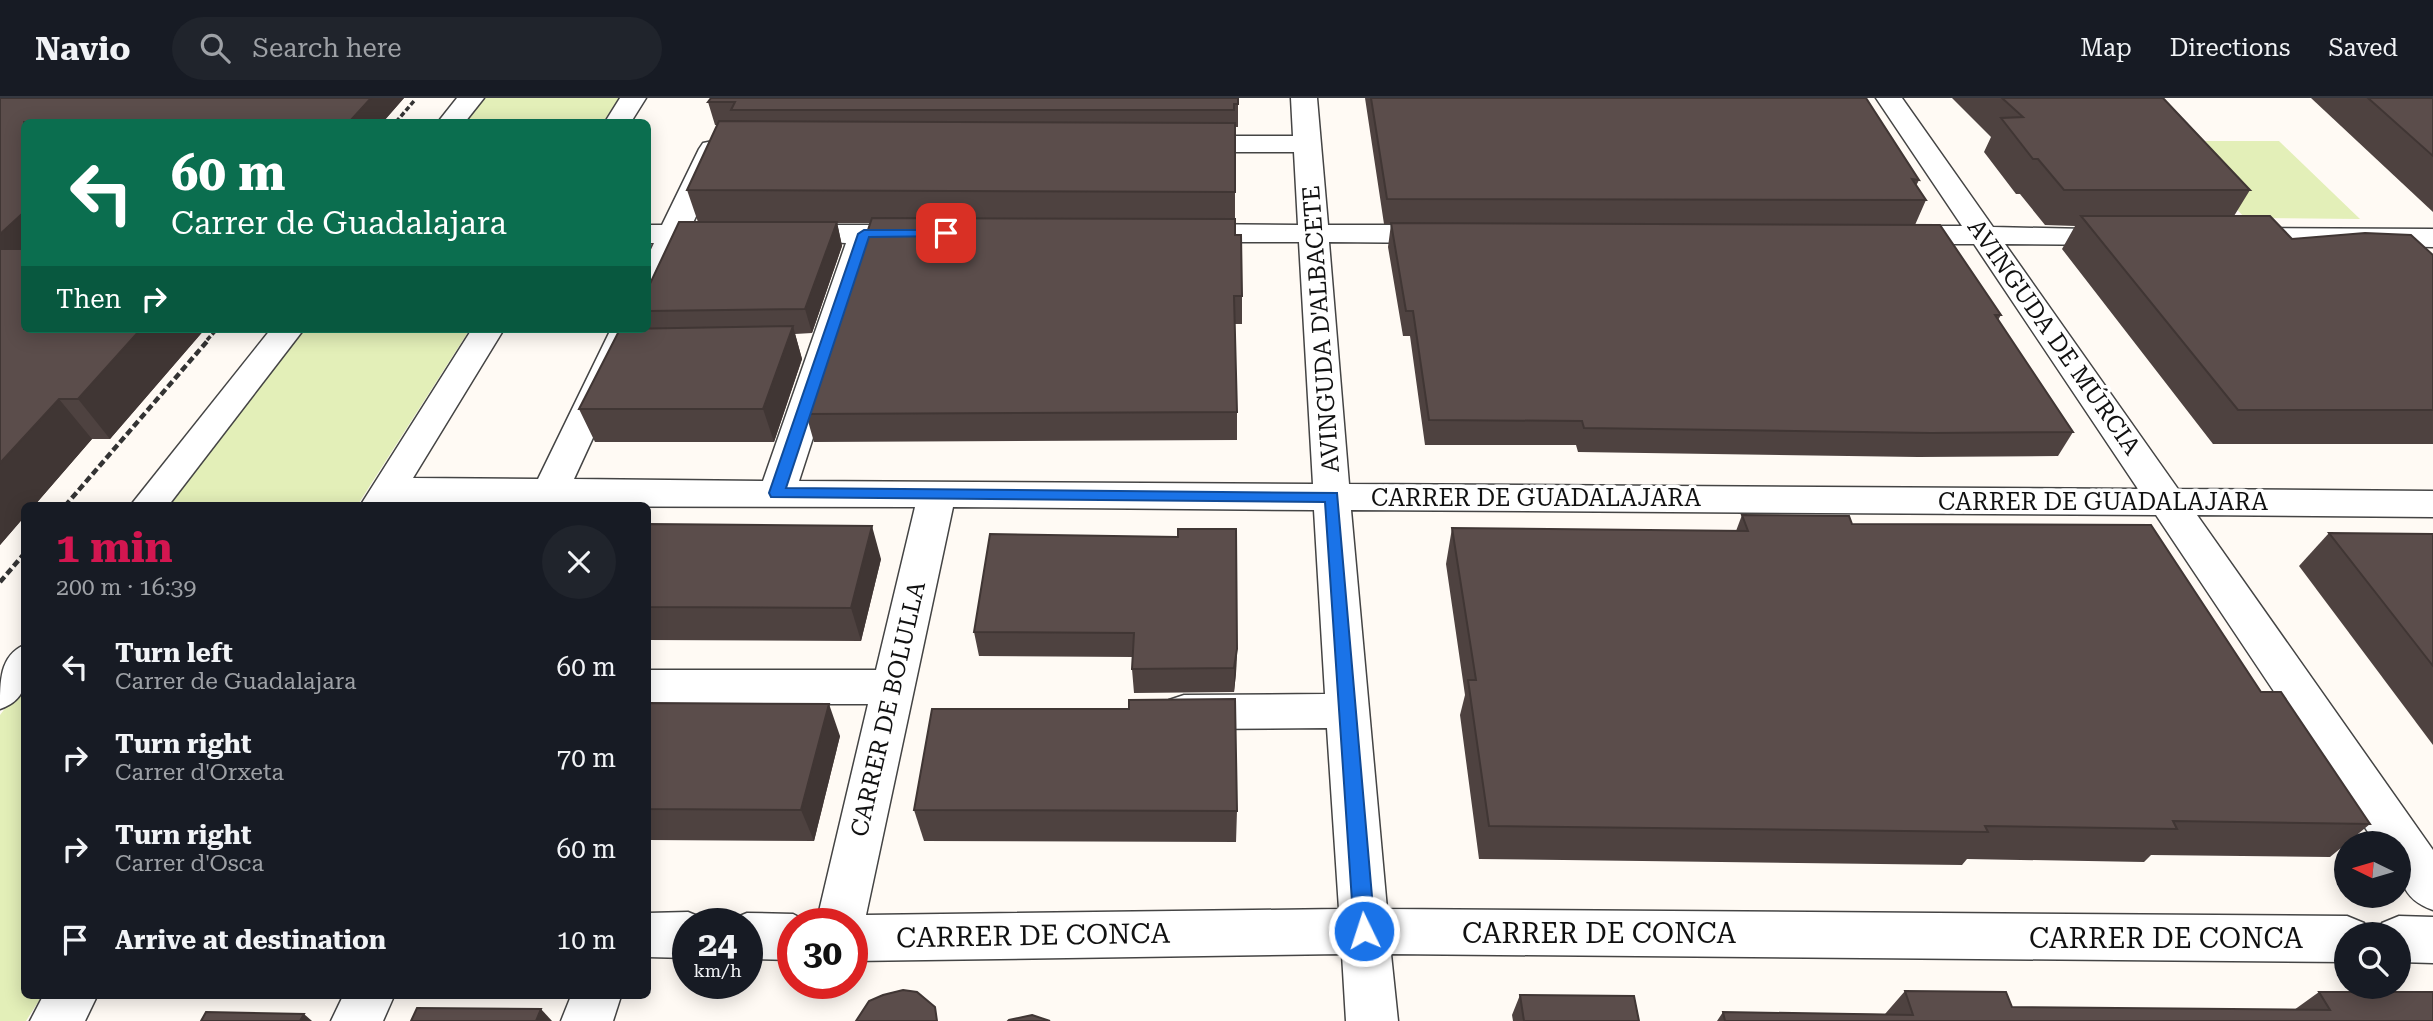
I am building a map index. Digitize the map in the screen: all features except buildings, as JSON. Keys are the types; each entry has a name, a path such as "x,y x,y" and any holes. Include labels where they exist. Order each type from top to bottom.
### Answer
{"street":[{"path":"454,119 471,98"},
{"path":"620,119 633,98"},
{"name":"AVINGUDA D'ALBACETE","path":"1304,98 1347,711 1372,1021"},
{"name":"AVINGUDA DE MÚRCIA","path":"1889,98 2433,889"},
{"path":"651,274 660,234 716,142 744,142"},
{"path":"1157,144 1308,144"},
{"path":"660,234 946,233"},
{"path":"1151,233 1466,234"},
{"path":"777,493 813,346 864,234"},
{"path":"1866,235 2147,236"},
{"path":"2216,237 2433,238"},
{"path":"151,502 285,333"},
{"path":"382,498 485,333"},
{"path":"546,499 630,342"},
{"name":"CARRER DE GUADALAJARA","path":"382,498 546,499 777,493 2433,504"},
{"name":"CARRER DE BOLULLA","path":"844,908 937,494"},
{"path":"0,692 21,665"},
{"path":"651,687 893,687"},
{"path":"1146,712 1347,711"},
{"name":"CARRER DE CONCA","path":"868,937 1364,931 2334,939"},
{"path":"651,935 672,936"},
{"path":"2411,939 2433,940"},
{"path":"56,1021 70,999"},
{"path":"357,1021 368,999"},
{"path":"587,1021 595,999"}],"path":[{"path":"399,119 417,98"},
{"path":"68,502 214,333"},
{"path":"0,582 21,558"}],"green space":[{"path":"482,98 619,98 605,119 465,119"},
{"path":"2173,141 2279,141 2360,219 2245,218"},
{"path":"298,333 467,333 360,502 166,502"},
{"path":"21,687 21,999 40,999 26,1021 0,1021 0,715"}],"route":[{"path":"946,233 864,234 777,493 1332,497 1364,931"}]}
